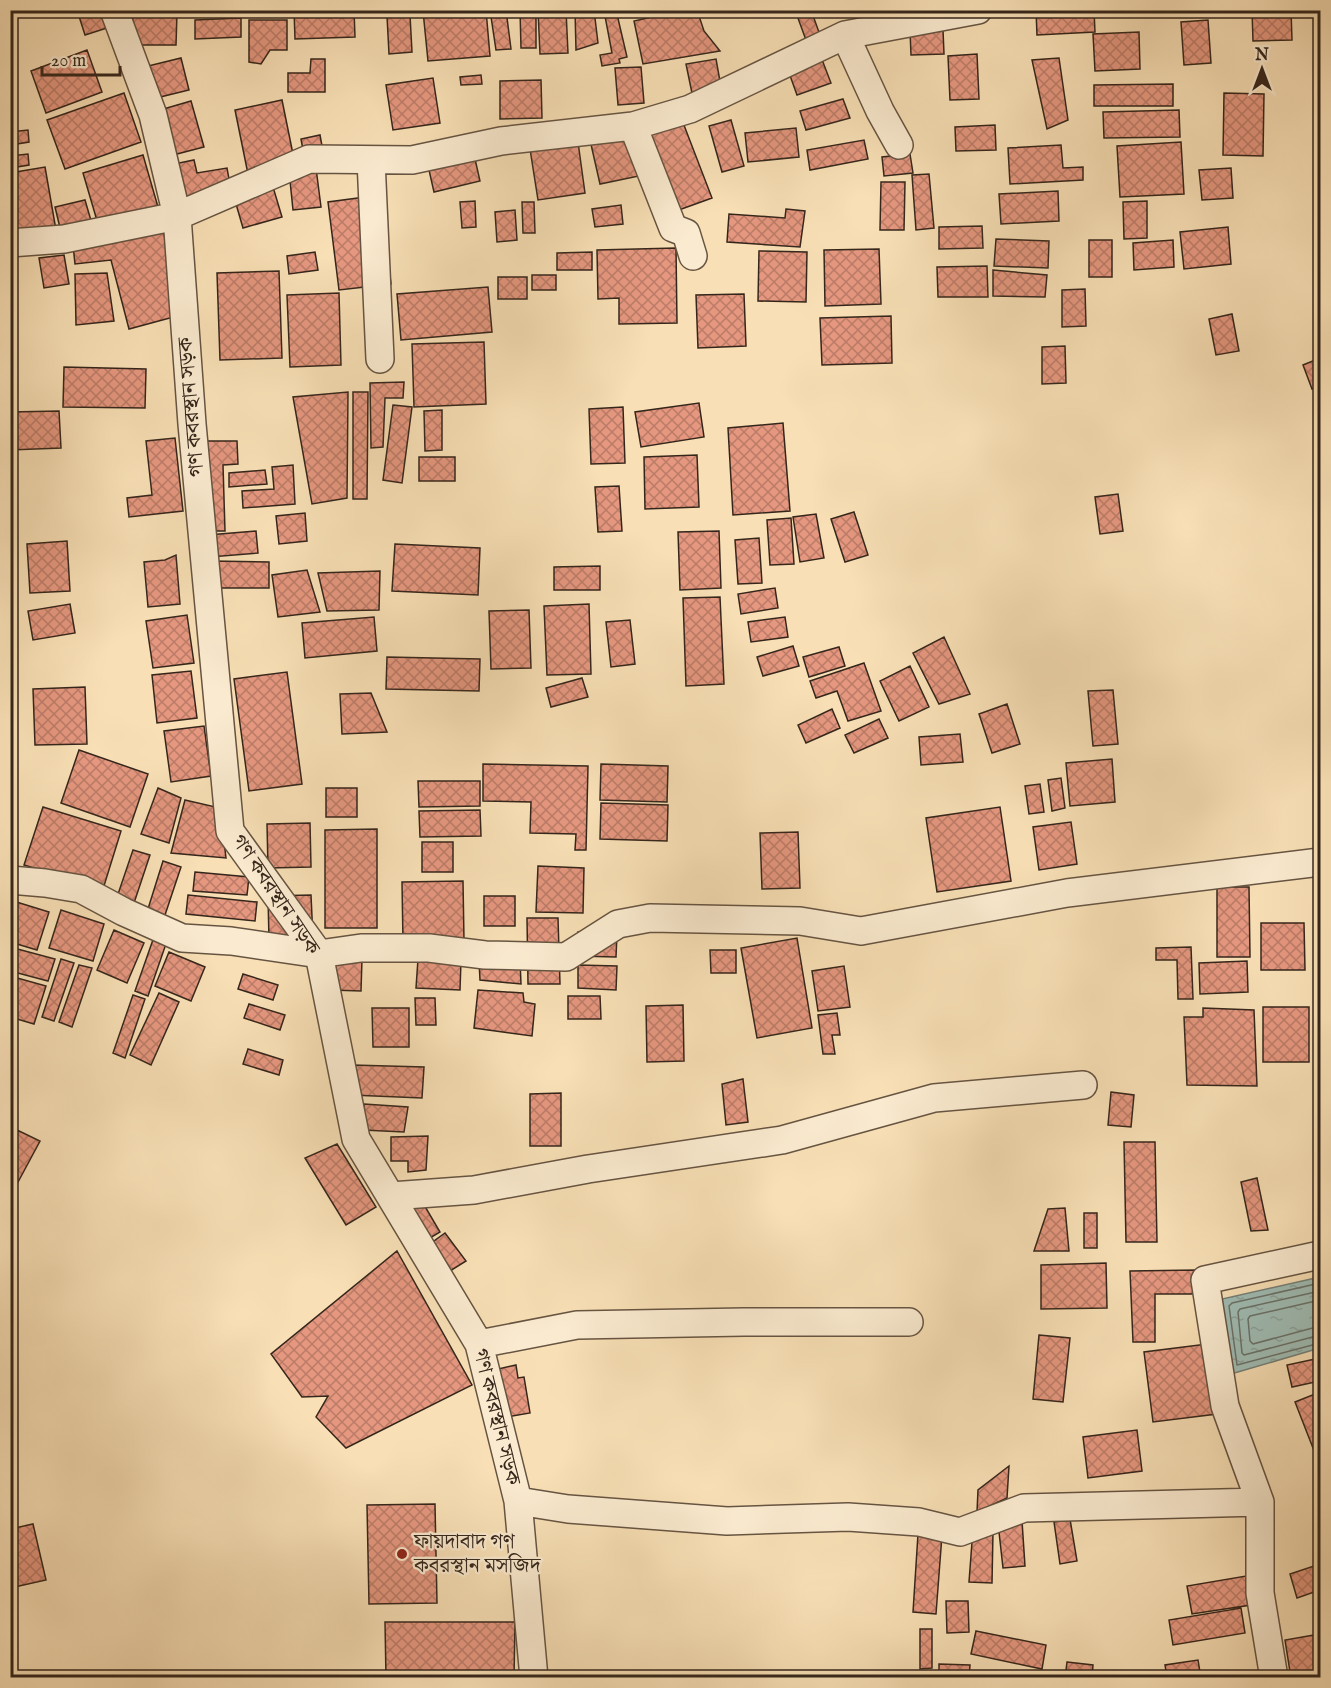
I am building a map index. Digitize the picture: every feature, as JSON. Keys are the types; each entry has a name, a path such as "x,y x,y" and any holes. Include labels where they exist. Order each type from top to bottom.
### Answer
{"street":[{"name":"গণ কবরস্থান সড়ক","path":"114,10 153,115 177,216 192,424 230,831 319,954 356,1139 479,1344 518,1501 534,1677"},
{"path":"10,243 64,239 177,216 309,159 412,160 501,141 633,126 690,109 845,35 978,10"},
{"path":"845,35 880,111 899,145"},
{"path":"633,126 673,228 686,233 693,256"},
{"path":"370,160 380,359"},
{"path":"10,880 81,889 124,912 182,938 231,941 319,954 361,948 429,948 485,955 566,957 618,924 650,918 800,921 861,931 1068,893 1320,862"},
{"path":"391,1196 474,1190 588,1169 782,1140 934,1098 1083,1085"},
{"path":"1274,1677 1260,1593 1260,1502 1226,1406 1205,1280 1320,1255"},
{"path":"479,1344 577,1325 909,1322"},
{"path":"518,1501 568,1509 727,1521 848,1517 919,1522 960,1532 1024,1508 1260,1502"}],"water":[{"path":"1320,1277 1320,1348 1231,1374 1222,1299"}],"building":[{"path":"77,10 105,10 110,27 85,35"},
{"path":"294,10 354,10 355,37 295,39"},
{"path":"486,10 490,56 428,61 423,11"},
{"path":"490,10 506,10 511,49 496,50"},
{"path":"520,10 536,10 536,48 521,48"},
{"path":"538,10 566,10 568,53 540,54"},
{"path":"575,10 594,10 598,43 576,50"},
{"path":"616,10 627,57 619,59 620,63 602,66 600,55 612,53 604,11"},
{"path":"683,10 697,10 704,31 720,51 643,64 634,21"},
{"path":"795,10 811,10 820,35 806,40"},
{"path":"1036,10 1094,10 1095,32 1037,35"},
{"path":"1252,10 1291,10 1292,40 1253,41"},
{"path":"133,12 177,13 176,45 132,45"},
{"path":"410,15 412,52 389,54 387,16"},
{"path":"241,18 241,37 195,39 195,20"},
{"path":"249,20 287,20 287,50 270,50 261,64 249,62"},
{"path":"1208,20 1211,63 1184,65 1181,22"},
{"path":"943,30 944,54 911,55 910,31"},
{"path":"1139,32 1140,69 1095,71 1093,34"},
{"path":"87,50 102,92 46,113 31,71"},
{"path":"977,54 979,99 950,100 948,56"},
{"path":"821,57 831,83 797,95 788,70"},
{"path":"181,58 189,90 156,98 148,66"},
{"path":"1059,58 1068,120 1047,129 1032,60"},
{"path":"311,59 325,59 325,92 288,92 288,73 310,73"},
{"path":"716,59 721,87 692,93 686,64"},
{"path":"641,67 644,103 618,105 615,68"},
{"path":"481,75 482,84 461,85 460,77"},
{"path":"433,78 440,123 393,130 386,85"},
{"path":"541,80 542,118 500,119 500,81"},
{"path":"1173,84 1173,106 1094,106 1094,85"},
{"path":"124,93 141,142 65,169 47,120"},
{"path":"1224,93 1264,94 1263,156 1223,155"},
{"path":"843,99 850,118 806,130 800,111"},
{"path":"282,100 295,164 248,174 235,110"},
{"path":"191,101 204,147 173,155 160,110"},
{"path":"1179,110 1180,137 1104,138 1103,112"},
{"path":"682,120 712,198 676,211 647,133"},
{"path":"731,120 744,166 722,172 709,126"},
{"path":"995,125 996,150 956,151 955,127"},
{"path":"796,128 799,157 748,162 745,133"},
{"path":"28,130 29,142 10,145 10,132"},
{"path":"630,131 639,176 600,184 590,140"},
{"path":"320,135 322,146 303,150 301,139"},
{"path":"864,140 868,159 810,170 807,150"},
{"path":"578,142 585,193 538,200 530,149"},
{"path":"1181,142 1184,194 1120,197 1117,146"},
{"path":"1061,145 1063,168 1083,167 1083,180 1010,184 1008,148"},
{"path":"28,154 29,165 10,168 10,156"},
{"path":"910,154 913,173 884,176 882,157"},
{"path":"143,155 158,207 98,224 83,173"},
{"path":"475,159 480,181 434,192 429,170"},
{"path":"194,160 197,173 227,168 231,190 181,200 174,164"},
{"path":"45,167 56,230 11,237 10,173"},
{"path":"316,168 321,207 293,210 289,171"},
{"path":"1231,168 1233,198 1202,200 1199,170"},
{"path":"929,174 934,228 916,230 912,175"},
{"path":"881,182 905,182 904,230 880,230"},
{"path":"273,187 282,217 243,228 234,197"},
{"path":"1058,191 1059,221 1001,224 999,194"},
{"path":"380,195 391,284 339,290 328,202"},
{"path":"85,200 92,224 61,232 55,207"},
{"path":"475,201 476,227 462,228 460,202"},
{"path":"1147,201 1147,238 1124,239 1123,202"},
{"path":"522,202 534,202 535,233 523,233"},
{"path":"621,205 623,224 595,227 592,209"},
{"path":"786,209 805,211 800,247 727,242 729,214 785,218"},
{"path":"515,210 517,240 497,242 495,212"},
{"path":"982,226 983,248 939,249 939,227"},
{"path":"1228,227 1231,264 1184,269 1180,232"},
{"path":"163,229 181,315 129,329 111,260 75,264 73,245"},
{"path":"996,239 1049,241 1048,268 994,266"},
{"path":"1089,240 1112,240 1112,277 1089,277"},
{"path":"1173,240 1174,267 1134,270 1133,243"},
{"path":"676,248 677,323 619,324 619,298 598,299 597,250"},
{"path":"879,249 881,304 825,306 824,250"},
{"path":"759,251 807,252 806,302 758,301"},
{"path":"315,252 318,270 289,274 287,256"},
{"path":"592,252 592,270 557,270 557,253"},
{"path":"64,255 69,284 44,288 39,258"},
{"path":"987,266 988,297 938,297 937,267"},
{"path":"993,270 1047,275 1045,297 993,296"},
{"path":"279,271 282,358 220,360 217,273"},
{"path":"107,273 114,321 76,325 75,274"},
{"path":"532,275 556,275 556,290 532,290"},
{"path":"498,277 527,277 527,299 498,299"},
{"path":"488,287 492,332 401,340 397,294"},
{"path":"1085,289 1086,326 1062,327 1062,290"},
{"path":"339,293 341,365 290,367 287,295"},
{"path":"744,294 746,346 698,348 696,295"},
{"path":"1232,314 1239,351 1216,355 1209,319"},
{"path":"891,316 892,363 822,365 820,318"},
{"path":"484,342 486,404 414,407 412,344"},
{"path":"1065,346 1066,383 1042,384 1042,347"},
{"path":"1320,358 1320,386 1312,389 1303,365"},
{"path":"64,367 146,369 145,408 63,407"},
{"path":"404,382 403,398 385,398 383,447 371,448 370,383"},
{"path":"348,392 347,498 312,504 293,397"},
{"path":"353,392 368,392 367,499 353,499"},
{"path":"699,403 704,437 641,447 635,412"},
{"path":"393,405 412,407 402,483 383,480"},
{"path":"623,407 625,463 591,464 589,409"},
{"path":"442,410 442,450 425,451 424,411"},
{"path":"59,411 61,448 10,450 10,412"},
{"path":"783,423 790,511 733,515 728,428"},
{"path":"175,438 183,511 129,517 127,498 152,495 146,441"},
{"path":"201,441 237,441 238,464 223,465 225,531 204,531"},
{"path":"697,455 699,507 645,509 644,457"},
{"path":"419,457 455,457 455,481 419,481"},
{"path":"293,465 295,504 243,508 242,491 274,489 272,467"},
{"path":"265,470 267,484 229,487 229,473"},
{"path":"619,486 622,531 598,532 595,487"},
{"path":"1118,494 1123,531 1100,534 1095,497"},
{"path":"854,512 868,555 845,562 831,519"},
{"path":"305,513 307,541 279,544 276,516"},
{"path":"816,514 824,558 800,562 793,517"},
{"path":"791,518 794,564 770,565 767,520"},
{"path":"256,531 258,553 210,557 208,535"},
{"path":"719,531 721,588 680,590 678,532"},
{"path":"759,538 762,583 738,584 735,540"},
{"path":"67,541 70,591 30,593 27,544"},
{"path":"395,544 480,548 478,595 392,591"},
{"path":"176,555 180,604 148,607 144,562 165,560"},
{"path":"211,561 269,562 269,588 210,588"},
{"path":"600,566 600,590 554,590 554,567"},
{"path":"307,570 320,612 278,617 272,575"},
{"path":"380,571 379,610 327,611 318,573"},
{"path":"775,588 778,608 741,614 738,594"},
{"path":"720,597 724,684 686,686 683,598"},
{"path":"70,604 75,633 33,640 28,611"},
{"path":"589,604 591,674 547,675 544,606"},
{"path":"529,610 531,668 491,669 489,611"},
{"path":"187,615 194,663 153,668 146,621"},
{"path":"374,617 377,651 305,658 302,623"},
{"path":"785,617 788,637 751,642 748,622"},
{"path":"630,620 635,664 611,667 606,622"},
{"path":"944,637 970,694 939,704 913,653"},
{"path":"793,646 799,666 763,676 757,657"},
{"path":"839,647 845,666 809,677 803,657"},
{"path":"387,657 480,659 479,691 386,689"},
{"path":"864,663 881,711 848,721 837,691 816,698 810,681"},
{"path":"910,666 929,707 899,721 880,681"},
{"path":"191,671 197,718 157,723 152,675"},
{"path":"287,672 302,784 249,791 234,679"},
{"path":"582,678 588,697 551,707 546,688"},
{"path":"85,687 87,744 35,745 33,689"},
{"path":"1113,690 1118,744 1093,746 1088,691"},
{"path":"371,693 387,732 342,734 340,694"},
{"path":"1007,704 1020,744 992,753 979,714"},
{"path":"832,709 840,728 806,743 798,725"},
{"path":"879,719 888,738 854,753 845,735"},
{"path":"204,726 211,776 171,782 164,731"},
{"path":"960,734 963,762 921,765 919,737"},
{"path":"79,750 148,774 130,827 61,803"},
{"path":"1112,759 1115,802 1070,806 1066,763"},
{"path":"483,764 588,766 586,850 575,850 576,834 530,833 531,802 483,801"},
{"path":"601,764 668,766 667,802 600,800"},
{"path":"1061,778 1065,808 1052,811 1048,780"},
{"path":"418,781 480,781 480,806 419,807"},
{"path":"1040,784 1044,812 1029,814 1025,786"},
{"path":"158,788 181,798 169,843 141,834"},
{"path":"326,788 357,788 357,817 326,817"},
{"path":"1320,798 1320,835 1315,835"},
{"path":"185,800 220,808 226,858 171,853"},
{"path":"601,803 668,805 667,841 600,839"},
{"path":"43,807 121,831 103,889 24,865"},
{"path":"1000,807 1011,881 937,892 926,818"},
{"path":"480,810 481,836 420,837 419,811"},
{"path":"10,820 16,861 10,862"},
{"path":"1071,822 1077,864 1039,870 1033,827"},
{"path":"310,823 311,867 268,868 267,824"},
{"path":"377,829 377,928 325,928 325,830"},
{"path":"798,832 800,888 762,889 760,833"},
{"path":"422,842 453,842 453,872 422,872"},
{"path":"133,850 150,855 133,906 116,900"},
{"path":"163,861 181,867 164,918 147,912"},
{"path":"538,866 584,868 583,913 536,912"},
{"path":"195,872 249,877 247,895 193,891"},
{"path":"463,881 464,941 403,942 402,882"},
{"path":"1217,887 1249,887 1250,957 1217,957"},
{"path":"188,895 257,902 255,921 186,914"},
{"path":"311,895 313,938 269,940 268,896"},
{"path":"484,896 515,896 515,926 484,926"},
{"path":"10,900 49,912 37,950 10,942"},
{"path":"61,910 104,924 93,961 49,948"},
{"path":"527,918 558,918 560,984 528,984"},
{"path":"1261,923 1304,923 1305,970 1261,970"},
{"path":"114,930 144,943 127,983 97,970"},
{"path":"578,932 617,934 616,957 577,956"},
{"path":"155,934 168,938 148,996 135,991"},
{"path":"797,938 812,1028 757,1038 741,948"},
{"path":"10,947 55,959 48,981 10,971"},
{"path":"1191,947 1193,999 1178,999 1177,960 1156,960 1156,948"},
{"path":"710,950 736,950 736,973 711,973"},
{"path":"169,952 205,967 191,1001 155,986"},
{"path":"333,958 362,959 361,991 331,990"},
{"path":"61,959 74,963 54,1021 42,1017"},
{"path":"418,959 461,961 460,990 416,988"},
{"path":"479,960 520,961 521,984 480,980"},
{"path":"1247,961 1248,992 1200,994 1199,963"},
{"path":"79,965 92,968 72,1027 59,1022"},
{"path":"578,965 617,966 616,990 578,988"},
{"path":"844,966 850,1007 818,1011 812,971"},
{"path":"243,974 278,985 273,1000 238,989"},
{"path":"10,976 46,986 34,1024 10,1017"},
{"path":"478,990 523,993 524,1002 535,1004 532,1036 474,1028"},
{"path":"159,993 179,1002 151,1065 130,1055"},
{"path":"133,995 145,999 125,1058 113,1053"},
{"path":"568,996 600,996 601,1019 568,1019"},
{"path":"415,998 435,998 436,1025 416,1025"},
{"path":"249,1004 285,1015 280,1030 244,1018"},
{"path":"683,1005 684,1061 647,1062 646,1006"},
{"path":"1263,1007 1309,1007 1309,1062 1263,1062"},
{"path":"372,1008 409,1008 409,1047 373,1047"},
{"path":"1203,1008 1254,1010 1257,1086 1187,1085 1184,1017 1203,1017"},
{"path":"837,1013 840,1035 832,1035 835,1054 823,1054 818,1015"},
{"path":"248,1049 283,1060 279,1075 243,1064"},
{"path":"352,1065 424,1067 422,1098 351,1095"},
{"path":"743,1079 748,1122 726,1125 722,1084"},
{"path":"1111,1092 1134,1095 1131,1127 1108,1125"},
{"path":"561,1093 561,1146 530,1146 530,1094"},
{"path":"364,1104 408,1107 404,1132 363,1130"},
{"path":"17,1130 40,1141 10,1197 10,1142"},
{"path":"1317,1135 1320,1135 1320,1194 1319,1194"},
{"path":"428,1136 426,1170 408,1172 408,1161 391,1161 391,1137"},
{"path":"1124,1142 1155,1142 1157,1242 1126,1242"},
{"path":"337,1144 376,1207 346,1225 305,1158"},
{"path":"1257,1178 1268,1230 1251,1231 1241,1182"},
{"path":"420,1198 440,1232 425,1241 406,1208"},
{"path":"1065,1208 1069,1251 1034,1251 1048,1209"},
{"path":"1084,1213 1097,1213 1097,1248 1084,1248"},
{"path":"445,1233 466,1261 450,1271 430,1244"},
{"path":"397,1251 472,1385 346,1448 316,1417 328,1396 302,1397 271,1354"},
{"path":"1106,1263 1107,1308 1041,1309 1041,1265"},
{"path":"1197,1270 1197,1294 1155,1294 1155,1342 1133,1342 1130,1271"},
{"path":"1039,1335 1070,1338 1063,1402 1033,1399"},
{"path":"1207,1344 1217,1414 1153,1422 1144,1352"},
{"path":"1320,1358 1320,1381 1292,1387 1287,1365"},
{"path":"516,1365 518,1378 524,1377 530,1413 506,1417 498,1369"},
{"path":"1320,1392 1320,1466 1295,1402"},
{"path":"1137,1430 1142,1471 1088,1478 1083,1437"},
{"path":"1009,1466 1007,1498 977,1512 978,1490"},
{"path":"10,1469 17,1498 10,1500"},
{"name":"ফায়দাবাদ গণ কবরস্থান মসজিদ","path":"435,1504 437,1603 369,1604 367,1505"},
{"path":"1070,1519 1077,1561 1060,1564 1054,1522"},
{"path":"1022,1521 1025,1566 1003,1568 999,1532"},
{"path":"33,1524 46,1580 10,1588 10,1529"},
{"path":"993,1532 992,1583 969,1582 972,1542"},
{"path":"918,1534 942,1535 936,1614 913,1612"},
{"path":"1320,1564 1320,1590 1297,1598 1290,1574"},
{"path":"1246,1576 1251,1605 1192,1614 1187,1586"},
{"path":"946,1601 968,1601 969,1632 947,1633"},
{"path":"1241,1608 1245,1633 1173,1645 1169,1620"},
{"path":"385,1622 515,1622 514,1678 386,1678"},
{"path":"920,1629 932,1629 932,1668 920,1669"},
{"path":"976,1631 1046,1645 1042,1669 971,1654"},
{"path":"1320,1634 1320,1678 1291,1678 1285,1640"},
{"path":"1198,1660 1200,1672 1167,1677 1165,1665"},
{"path":"1067,1662 1093,1665 1092,1678 1065,1678"},
{"path":"939,1664 970,1665 969,1678 939,1678"},
{"path":"1123,1672 1164,1677 1164,1678 1123,1678"}],"place":[{"name":"ফায়দাবাদ গণ কবরস্থান মসজিদ","path":"402,1554"}]}
